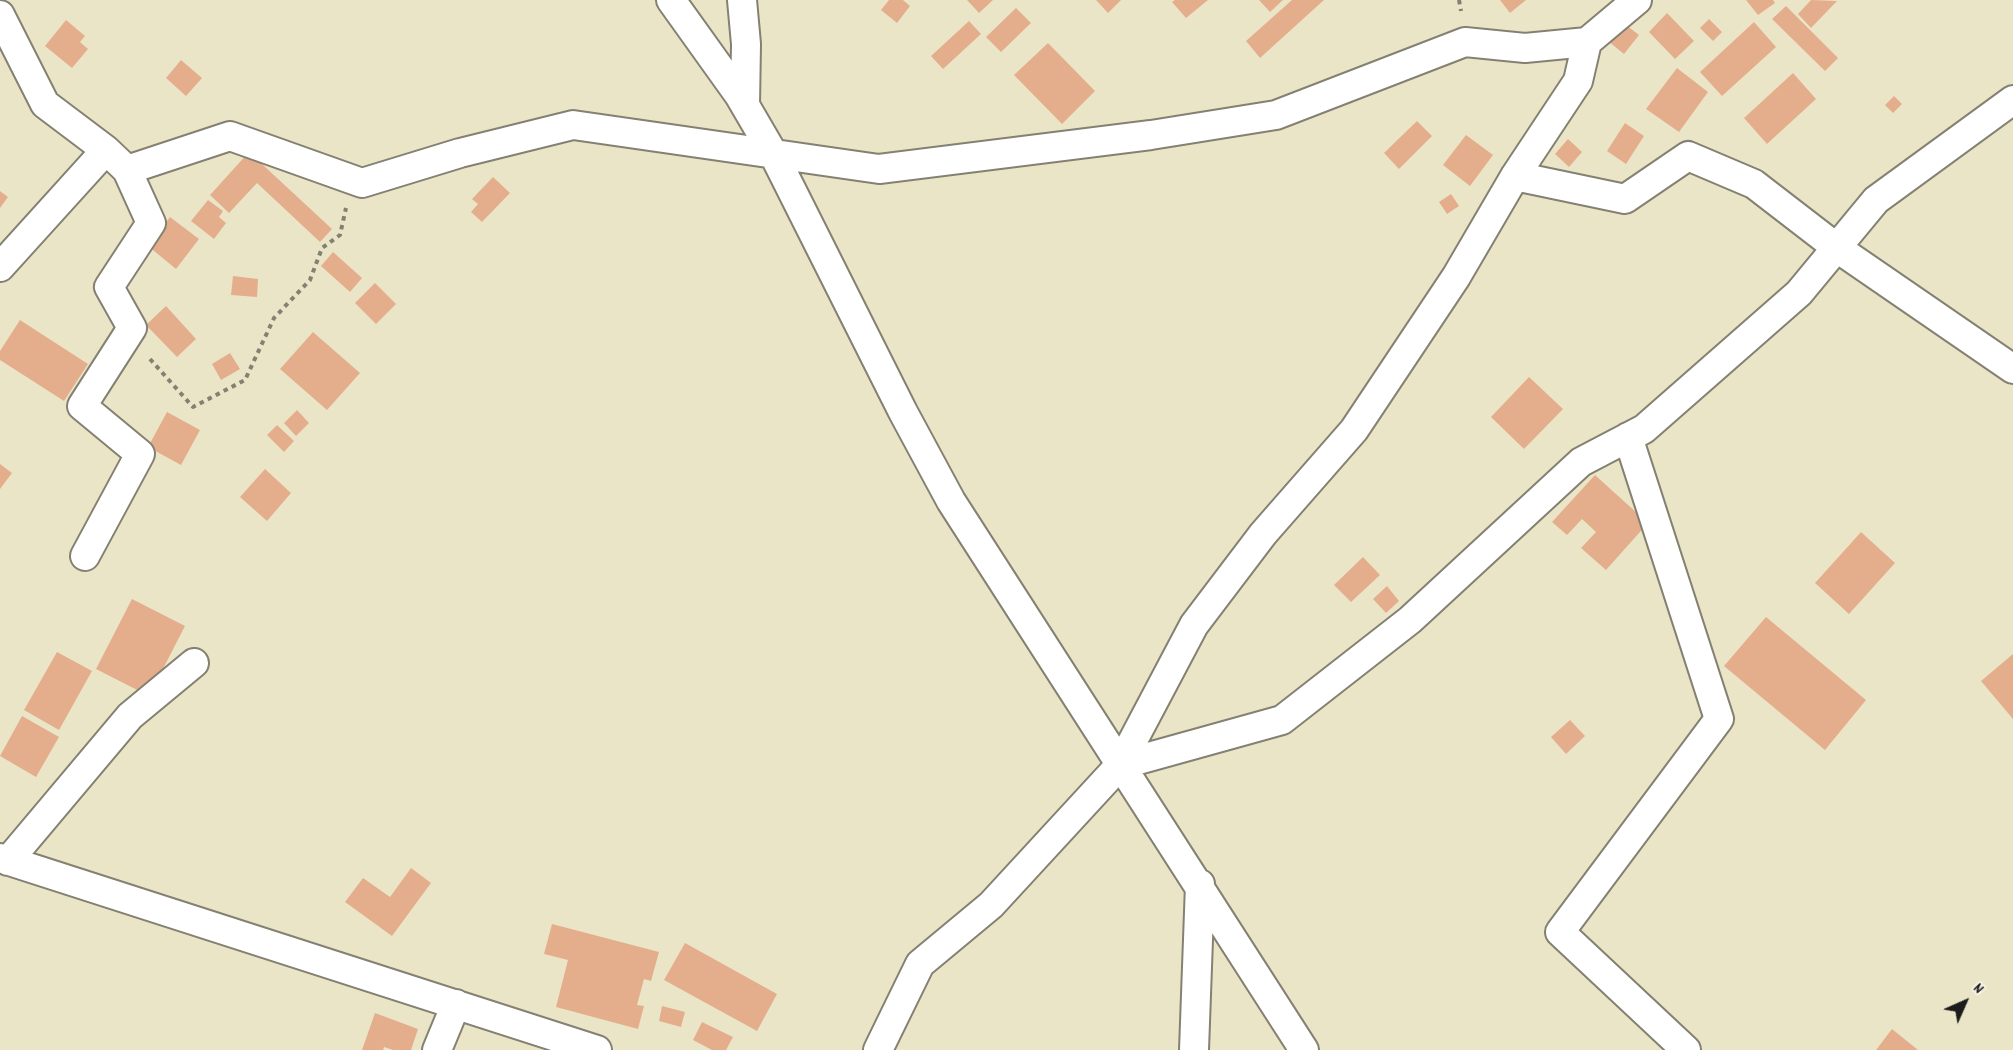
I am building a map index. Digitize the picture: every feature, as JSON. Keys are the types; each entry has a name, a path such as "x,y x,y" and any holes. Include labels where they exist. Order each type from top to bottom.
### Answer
{"street":[{"path":"671,0 744,105 774,155 903,412 951,501 1120,765 1200,884 1304,1050"},
{"path":"742,0 746,44 744,105"},
{"path":"127,170 230,136 362,183 460,153 573,124 879,169 1151,135 1276,115 1465,42 1525,48 1587,42 1637,0"},
{"path":"0,15 45,104 106,150 127,170 151,223 109,287 132,328 82,406 140,454 85,556"},
{"path":"878,1050 884,1033 920,964 991,905 1120,765 1194,625 1263,534 1354,430 1456,277 1515,176 1578,81 1587,42"},
{"path":"1120,765 1282,720 1410,620 1581,462 1644,429 1799,293 1876,200 2013,100"},
{"path":"0,267 106,150"},
{"path":"1515,176 1625,199 1688,156 1754,184 1836,248 2013,369"},
{"path":"1628,437 1719,718 1560,932 1686,1050"},
{"path":"194,663 130,716 4,859 597,1050"},
{"path":"1194,1050 1200,884"},
{"path":"437,1050 456,1004"}],"path":[{"path":"132,328 139,347 193,407 245,380 274,318 310,280 322,248 340,235 353,180"}],"building":[{"path":"889,0 903,0 910,6 897,23 881,10"},
{"path":"967,0 993,0 979,13"},
{"path":"1096,0 1121,0 1108,13"},
{"path":"1175,0 1208,0 1186,18 1172,2"},
{"path":"1259,0 1283,0 1270,12"},
{"path":"1292,0 1324,0 1260,58 1246,41"},
{"path":"1500,0 1526,0 1510,13"},
{"path":"1746,0 1773,0 1775,3 1758,15"},
{"path":"1811,0 1837,1 1811,28 1798,14"},
{"path":"1786,6 1838,58 1825,71 1772,19"},
{"path":"1016,8 1031,23 1001,52 986,37"},
{"path":"1667,13 1694,41 1675,59 1649,32"},
{"path":"1709,19 1722,32 1713,41 1700,28"},
{"path":"66,20 85,36 80,42 88,49 72,68 45,46"},
{"path":"969,21 981,34 943,69 931,56"},
{"path":"1622,22 1639,35 1624,54 1608,41"},
{"path":"1754,22 1776,47 1722,96 1700,72"},
{"path":"1048,43 1095,91 1062,124 1014,75"},
{"path":"181,60 202,78 186,96 166,78"},
{"path":"1677,68 1708,92 1679,132 1646,109"},
{"path":"1793,73 1816,99 1767,144 1744,118"},
{"path":"1894,96 1902,104 1893,113 1885,105"},
{"path":"1417,121 1432,136 1399,169 1384,153"},
{"path":"1625,123 1644,136 1626,164 1607,151"},
{"path":"1466,135 1493,155 1470,186 1443,165"},
{"path":"1568,139 1582,152 1569,167 1555,154"},
{"path":"249,152 332,229 320,242 257,183 229,213 210,195"},
{"path":"493,177 510,193 482,222 471,212 478,204 472,199"},
{"path":"0,191 8,197 0,208"},
{"path":"1451,194 1459,206 1447,214 1439,202"},
{"path":"208,200 223,211 219,217 226,223 214,239 191,221"},
{"path":"170,217 199,239 176,269 148,246"},
{"path":"333,252 362,278 350,292 321,266"},
{"path":"233,276 258,279 257,297 231,295"},
{"path":"375,283 396,304 376,324 355,303"},
{"path":"166,306 196,339 177,357 146,325"},
{"path":"20,320 88,364 64,401 0,360 0,351"},
{"path":"313,332 360,373 327,410 280,369"},
{"path":"230,353 240,369 221,380 212,364"},
{"path":"1529,377 1563,409 1524,449 1491,417"},
{"path":"297,410 309,423 296,436 284,423"},
{"path":"167,412 200,430 181,465 148,447"},
{"path":"277,425 294,441 284,452 267,435"},
{"path":"0,464 12,473 0,489"},
{"path":"265,469 291,493 267,521 240,497"},
{"path":"1595,475 1648,523 1606,570 1581,548 1596,532 1582,519 1567,535 1552,522"},
{"path":"1861,532 1895,563 1849,614 1815,583"},
{"path":"1363,557 1380,575 1351,602 1334,585"},
{"path":"1387,586 1399,601 1386,613 1373,599"},
{"path":"132,599 185,626 149,696 96,669"},
{"path":"1766,617 1866,700 1825,750 1724,666"},
{"path":"57,652 92,671 59,730 24,710"},
{"path":"2013,654 2013,719 1981,681"},
{"path":"22,716 59,737 36,777 0,756"},
{"path":"1570,720 1585,736 1566,754 1551,737"},
{"path":"411,868 431,883 392,936 345,902 363,878 390,897"},
{"path":"552,924 659,952 651,981 644,979 637,1005 644,1006 638,1029 556,1007 568,960 544,954"},
{"path":"685,943 777,994 757,1031 664,980"},
{"path":"662,1006 685,1012 681,1027 659,1021"},
{"path":"375,1013 418,1029 411,1050 393,1050 384,1047 383,1050 362,1050"},
{"path":"702,1022 733,1037 726,1050 712,1050 693,1040"},
{"path":"1892,1029 1918,1050 1876,1050"}]}
